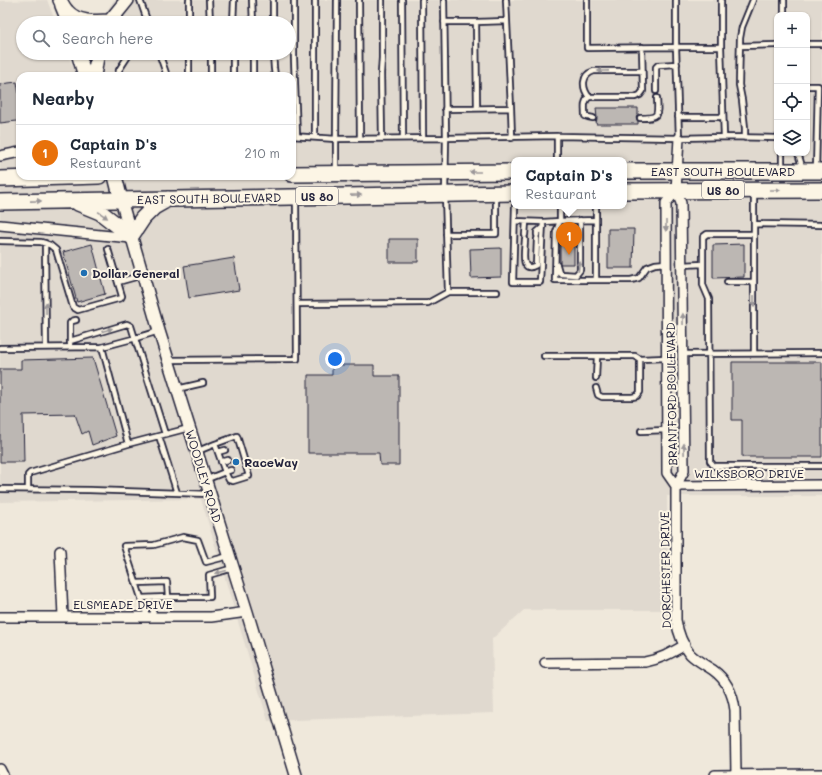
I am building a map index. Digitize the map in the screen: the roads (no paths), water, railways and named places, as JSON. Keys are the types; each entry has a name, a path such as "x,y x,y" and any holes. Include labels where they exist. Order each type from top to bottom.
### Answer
{"highway":[{"name":"EAST SOUTH BOULEVARD","path":"627,171 813,170"},
{"name":"US 80","path":"296,174 511,172"},
{"path":"0,179 16,178"},
{"name":"EAST SOUTH BOULEVARD","path":"627,191 822,190"},
{"name":"EAST SOUTH BOULEVARD","path":"0,202 511,193"},
{"path":"72,201 100,212 132,237 143,218 154,207 169,198"}],"main road":[{"path":"59,0 68,12 74,16"},
{"path":"115,16 125,3"},
{"path":"80,60 84,72"},
{"path":"95,72 97,60"},
{"name":"WOODLEY ROAD","path":"116,180 121,200"}],"street":[{"path":"59,0 65,16"},
{"name":"BRANTFORD BOULEVARD","path":"676,191 666,203 666,358 667,473 676,486 684,471 682,203 676,191 679,138"},
{"path":"0,156 16,153"},
{"name":"WOODLEY ROAD","path":"121,200 159,331 247,612 296,775"},
{"path":"0,225 132,237"},
{"name":"WILKSBORO DRIVE","path":"676,486 822,485"},
{"name":"DORCHESTER DRIVE","path":"676,486 676,620 679,636 690,654 721,677 730,690 734,701 735,710 736,775"},
{"path":"60,550 63,616"},
{"name":"ELSMEADE DRIVE","path":"0,616 211,617 247,612"},
{"path":"545,663 645,662 665,657 685,645"},
{"path":"715,775 822,774"}],"lane":[{"path":"140,0 146,16"},
{"path":"189,0 189,16"},
{"path":"209,0 210,16"},
{"path":"233,16 234,0"},
{"path":"252,0 253,16"},
{"path":"273,0 273,16"},
{"path":"294,0 294,16"},
{"path":"315,0 315,137"},
{"path":"336,173 337,0"},
{"path":"359,0 360,138"},
{"path":"382,0 382,138"},
{"path":"402,0 403,138"},
{"path":"422,0 423,138"},
{"path":"444,0 446,138 445,194 448,292"},
{"path":"506,0 512,138"},
{"path":"587,0 587,48 721,47"},
{"path":"676,0 679,138"},
{"path":"721,0 724,137"},
{"path":"745,138 742,100 739,85 740,46 742,26 753,0"},
{"path":"784,0 784,12"},
{"path":"444,22 507,21"},
{"path":"476,22 477,108"},
{"path":"810,44 822,44"},
{"path":"740,46 774,45"},
{"path":"589,97 635,97 640,95 643,91 642,47"},
{"path":"119,72 125,60"},
{"path":"162,60 166,72"},
{"path":"189,60 189,72"},
{"path":"211,60 211,72"},
{"path":"233,60 233,72"},
{"path":"253,60 253,72"},
{"path":"274,60 274,72"},
{"path":"294,60 294,72"},
{"path":"656,91 656,67 658,65 677,64"},
{"path":"589,97 584,85 586,76 589,73 594,71 642,71"},
{"path":"799,156 801,163 813,170 818,86 810,86"},
{"path":"589,97 584,104 586,116 593,118"},
{"path":"640,118 652,118 656,115 658,112 656,98"},
{"path":"445,109 511,108"},
{"path":"678,117 723,117"},
{"path":"296,136 336,139 512,138 557,136 774,138"},
{"path":"557,136 557,157"},
{"path":"782,156 782,170"},
{"path":"754,190 754,353"},
{"path":"446,234 496,234 496,193"},
{"path":"168,360 297,359 296,196"},
{"path":"515,209 513,282 540,282 543,224"},
{"path":"560,209 560,221 556,232 554,280 631,280 639,278 647,267 655,264 666,263"},
{"path":"596,209 596,280"},
{"path":"555,262 561,274 578,274 580,270 580,220"},
{"path":"515,222 543,224 560,221 596,220"},
{"path":"526,222 524,262 528,268 532,268 536,265 537,232 543,224"},
{"path":"754,224 822,224"},
{"path":"754,234 706,234 702,237 703,285 709,299 710,461 714,466 822,466"},
{"path":"0,241 41,242 50,245 56,250 73,307 78,310 121,298 122,296 108,249"},
{"path":"45,244 46,347"},
{"path":"513,262 524,262"},
{"path":"682,265 703,264"},
{"path":"118,282 143,275"},
{"path":"728,282 754,282"},
{"path":"297,304 428,303 448,292 497,292"},
{"path":"70,347 70,323 76,320"},
{"path":"70,341 127,324 131,326 165,434"},
{"path":"0,348 102,347 159,331"},
{"path":"102,347 128,444"},
{"path":"683,354 822,353"},
{"path":"544,356 635,356 640,358 666,358"},
{"path":"596,378 597,356"},
{"path":"596,388 598,395 602,397 637,396 640,392 640,358"},
{"path":"177,389 203,383"},
{"path":"28,489 28,475 30,473 128,444 189,428"},
{"path":"641,430 667,430"},
{"path":"159,436 177,493"},
{"path":"197,452 216,444 237,436 249,476 232,481 229,480 221,462 216,444"},
{"path":"234,447 239,444"},
{"path":"218,452 225,450"},
{"path":"237,457 243,455"},
{"path":"221,462 228,460"},
{"path":"240,467 246,465"},
{"path":"206,480 231,470"},
{"path":"0,489 210,494"},
{"path":"150,616 141,598 124,546 154,545 183,537 198,540 206,562 229,556"},
{"path":"141,598 210,598 209,575 233,568"},
{"path":"136,583 167,582 168,597"},
{"path":"150,598 150,616"}],"place":[{"name":"Captain D's","path":"569,255"},
{"name":"Dollar General","path":"84,273"},
{"name":"RaceWay","path":"236,462"}]}
